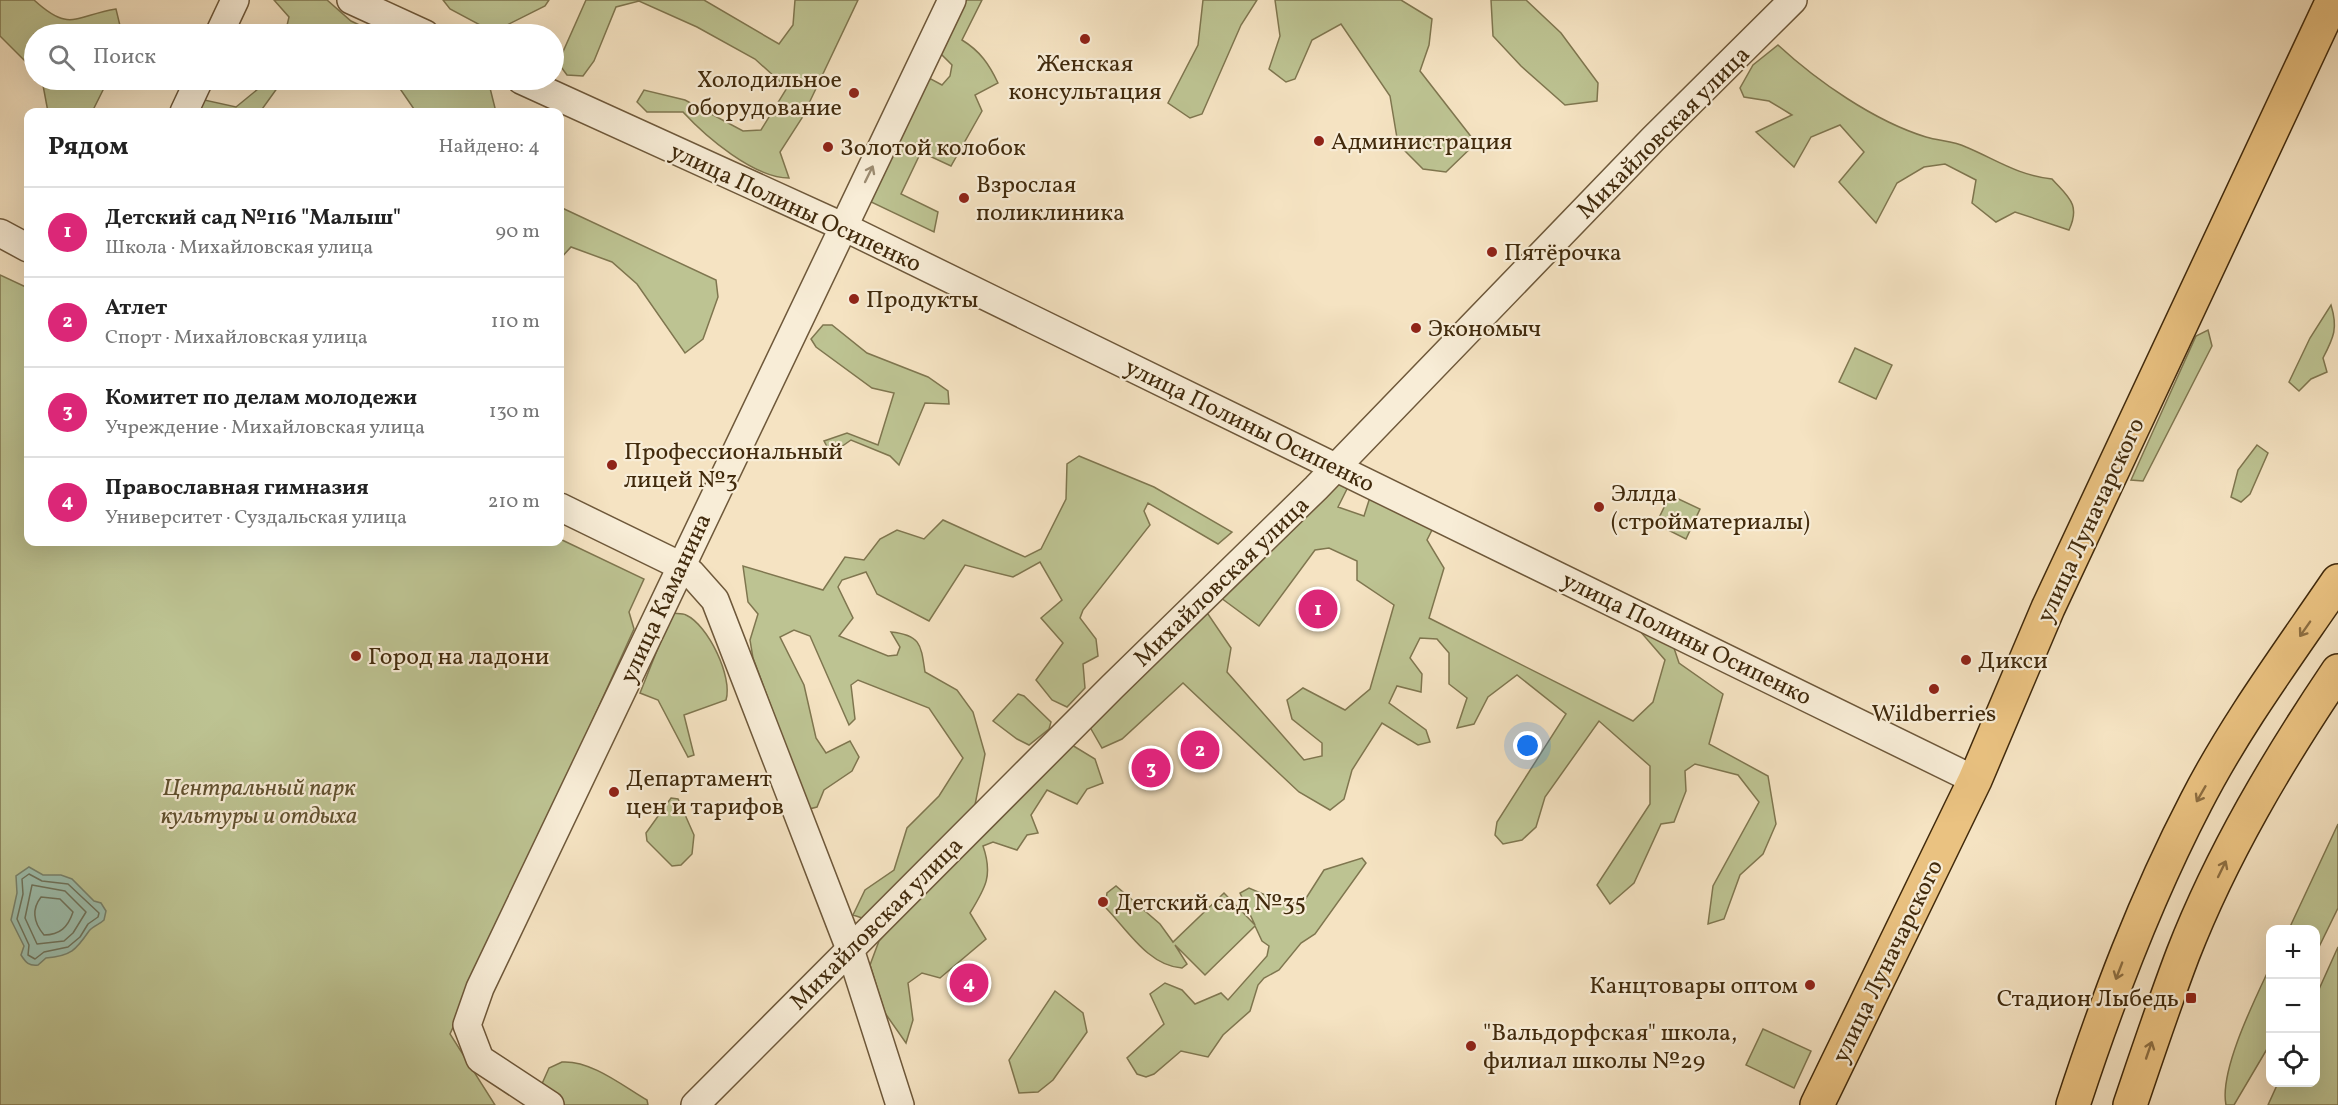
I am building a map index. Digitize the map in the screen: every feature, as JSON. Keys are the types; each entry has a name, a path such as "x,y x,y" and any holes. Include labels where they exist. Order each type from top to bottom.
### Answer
{"main road":[{"name":"улица Луначарского","path":"1817,1105 1975,780 2048,608 2333,0"},
{"path":"2073,1105 2104,1011 2136,927 2196,801 2263,690 2338,581"},
{"path":"2130,1105 2183,953 2218,876 2253,804 2338,671"}],"street":[{"path":"224,24 235,0"},
{"path":"351,0 403,24"},
{"name":"улица Каманина","path":"550,1105 480,1059 467,1025 480,988 952,0"},
{"name":"Михайловская улица","path":"694,1105 1336,466 1653,139 1793,0"},
{"path":"186,108 194,90"},
{"name":"улица Полины Осипенко","path":"543,90 844,227 1975,780"},
{"path":"0,234 24,246"},
{"path":"564,509 681,566 691,573 715,600 850,949 900,1105"}],"green space":[{"path":"0,0 34,0 56,16 73,20 116,9 120,24 24,24 24,60 0,36"},
{"path":"274,0 327,0 357,24 287,24 289,17"},
{"path":"443,0 549,0 545,6 509,24 478,24 450,9"},
{"path":"586,0 704,0 779,44 793,25 795,0 858,0 802,118 780,152 789,178 775,176 746,164 717,144 683,112 647,112 637,102 644,90 685,100 743,131 761,130 787,88 755,59 697,27 639,1 616,7 594,61 583,76 567,75 564,71 564,50"},
{"path":"959,0 982,0 962,40 983,58 998,83 975,95 982,111 951,166 921,152 901,194 938,212 934,232 869,201 925,82 931,79 942,85 950,76 952,65 941,54"},
{"path":"1203,0 1257,0 1241,25 1202,114 1190,118 1168,103 1198,45"},
{"path":"1275,0 1401,0 1432,19 1429,45 1420,71 1476,143 1446,172 1423,169 1398,144 1390,96 1341,24 1312,40 1295,79 1286,82 1269,69 1280,36"},
{"path":"1491,0 1526,0 1561,33 1598,83 1597,101 1565,105 1521,66 1493,36"},
{"path":"1778,45 1828,86 1886,121 1926,137 1961,145 2018,171 2052,179 2068,196 2073,207 2074,214 2069,230 2015,212 1996,222 1972,203 1976,180 1945,164 1924,167 1897,183 1876,223 1839,182 1864,152 1840,125 1811,137 1794,167 1756,132 1792,115 1769,101 1744,97 1740,88 1753,65"},
{"path":"44,90 103,90 94,108 47,108"},
{"path":"257,90 276,90 263,108 187,108 191,97 236,107"},
{"path":"401,90 490,90 495,108 413,108"},
{"path":"564,209 716,280 718,297 703,339 685,353 637,284 612,262 571,247 564,255"},
{"name":"Центральный парк культуры и отдыха","path":"0,275 24,286 24,546 564,546 564,541 644,579 629,612 634,629 450,1034 495,1105 0,1105"},
{"path":"2331,305 2334,332 2323,358 2327,372 2311,379 2299,391 2289,382 2310,338"},
{"path":"823,325 832,325 867,353 928,377 948,391 949,404 925,403 899,465 890,456 851,440 831,454 824,441 847,433 878,445 894,393 872,388 816,347 811,339"},
{"path":"2208,330 2212,346 2143,481 2131,480 2196,336"},
{"path":"1855,348 1892,365 1876,399 1839,382"},
{"path":"2257,445 2268,453 2250,494 2241,502 2231,497 2238,470"},
{"path":"1079,456 1154,487 1232,532 1218,544 1148,503 1144,511 1150,525 1083,610 1080,618 1096,639 1098,656 1083,664 1085,688 1067,707 1052,700 1036,680 1063,643 1041,618 1062,600 1040,562 1013,577 965,565 929,621 877,594 866,572 842,580 838,587 853,618 839,636 888,656 897,655 900,647 891,632 901,633 914,639 920,648 925,672 957,690 973,712 985,754 975,805 884,905 862,918 853,915 865,890 894,870 907,828 939,796 963,758 929,708 858,680 851,685 855,719 849,725 810,636 794,630 780,637 804,685 816,738 826,753 850,741 859,757 852,771 824,790 817,807 809,809 753,658 750,640 758,614 748,602 743,566 823,590 845,557 864,560 880,539 897,530 924,539 943,520 1025,557 1041,549 1066,499 1067,464"},
{"path":"1340,482 1347,489 1338,507 1364,516 1372,491 1433,528 1427,540 1444,568 1429,618 1633,721 1653,702 1665,660 1639,630 1671,639 1679,663 1723,694 1709,744 1768,776 1776,824 1763,854 1740,875 1724,919 1708,924 1713,886 1759,802 1738,775 1695,764 1685,771 1686,791 1674,822 1661,824 1634,883 1610,904 1597,885 1650,804 1650,766 1599,721 1545,797 1536,827 1522,840 1503,844 1495,835 1497,822 1566,714 1517,675 1488,697 1474,724 1457,728 1467,698 1449,684 1449,653 1437,639 1420,638 1410,658 1422,674 1421,692 1397,686 1389,703 1426,730 1430,742 1418,745 1382,723 1352,770 1344,799 1330,810 1299,792 1183,683 1122,739 1102,748 1087,722 1195,616 1208,614 1231,648 1227,672 1304,760 1322,756 1322,743 1292,719 1287,700 1303,688 1345,710 1370,689 1394,605 1357,580 1357,561 1329,548 1315,550 1259,626 1217,595"},
{"path":"1670,495 1700,509 1686,539 1656,524"},
{"path":"672,613 686,615 703,629 717,653 726,678 726,700 684,715 694,755 688,757 658,700 640,693"},
{"path":"1018,694 1024,696 1051,722 1049,729 1029,745 993,721"},
{"path":"1067,742 1095,759 1103,783 1087,789 1077,804 1047,790 1031,815 1038,833 1027,835 1017,850 993,842 983,846 988,873 984,888 970,913 986,939 940,978 922,973 908,983 913,1020 906,1043 885,1013 870,965 879,941 922,892"},
{"path":"671,798 678,799 694,835 692,854 681,865 672,866 647,841 646,833"},
{"path":"2338,824 2338,908 2320,945 2320,925 2291,925"},
{"path":"1362,858 1366,863 1315,934 1301,943 1279,970 1264,978 1258,985 1250,1011 1223,1035 1208,1057 1181,1051 1154,1074 1146,1077 1137,1074 1127,1058 1164,1024 1150,994 1165,983 1182,990 1195,1004 1221,993 1228,1000 1267,956 1269,946 1262,941 1255,926 1205,975 1175,945 1187,964 1182,968 1170,966 1159,961 1139,945 1105,907 1107,893 1116,886 1160,924 1173,942 1224,893 1255,925 1240,893 1249,888 1284,903 1303,903 1324,870"},
{"path":"2338,947 2338,1105 2268,1105 2276,1087 2320,1087 2320,987"},
{"path":"2266,976 2266,1051 2234,1105 2226,1105 2225,1091 2228,1074 2248,1016"},
{"path":"1055,991 1083,1013 1087,1032 1053,1080 1038,1092 1019,1093 1009,1060"},
{"path":"1763,1029 1811,1051 1794,1088 1746,1065"},
{"path":"562,1062 573,1062 595,1069 647,1100 648,1105 561,1105 541,1086 549,1068"}],"water":[{"path":"29,867 43,875 61,875 72,879 94,901 101,903 106,911 104,920 91,929 72,951 61,956 46,958 38,965 28,963 21,955 24,946 11,920 17,893 16,876"}],"place":[{"name":"Женская консультация","path":"1085,39"},
{"name":"Холодильное оборудование","path":"854,93"},
{"name":"Администрация","path":"1319,141"},
{"name":"Золотой колобок","path":"828,147"},
{"name":"Взрослая поликлиника","path":"964,198"},
{"name":"Пятёрочка","path":"1492,252"},
{"name":"Продукты","path":"854,299"},
{"name":"Экономыч","path":"1416,328"},
{"name":"Профессиональный лицей №3","path":"612,465"},
{"name":"Эллда (стройматериалы)","path":"1599,507"},
{"name":"Детский сад №116 \"Малыш\"","path":"1318,609"},
{"name":"Город на ладони","path":"356,656"},
{"name":"Дикси","path":"1966,660"},
{"name":"Wildberries","path":"1934,689"},
{"name":"Атлет","path":"1200,750"},
{"name":"Комитет по делам молодежи","path":"1151,768"},
{"name":"Департамент цен и тарифов","path":"614,792"},
{"name":"Детский сад №35","path":"1103,902"},
{"name":"Православная гимназия","path":"969,983"},
{"name":"Канцтовары оптом","path":"1810,985"},
{"name":"Стадион Лыбедь","path":"2191,998"},
{"name":"\"Вальдорфская\" школа, филиал школы №29","path":"1471,1046"}]}
